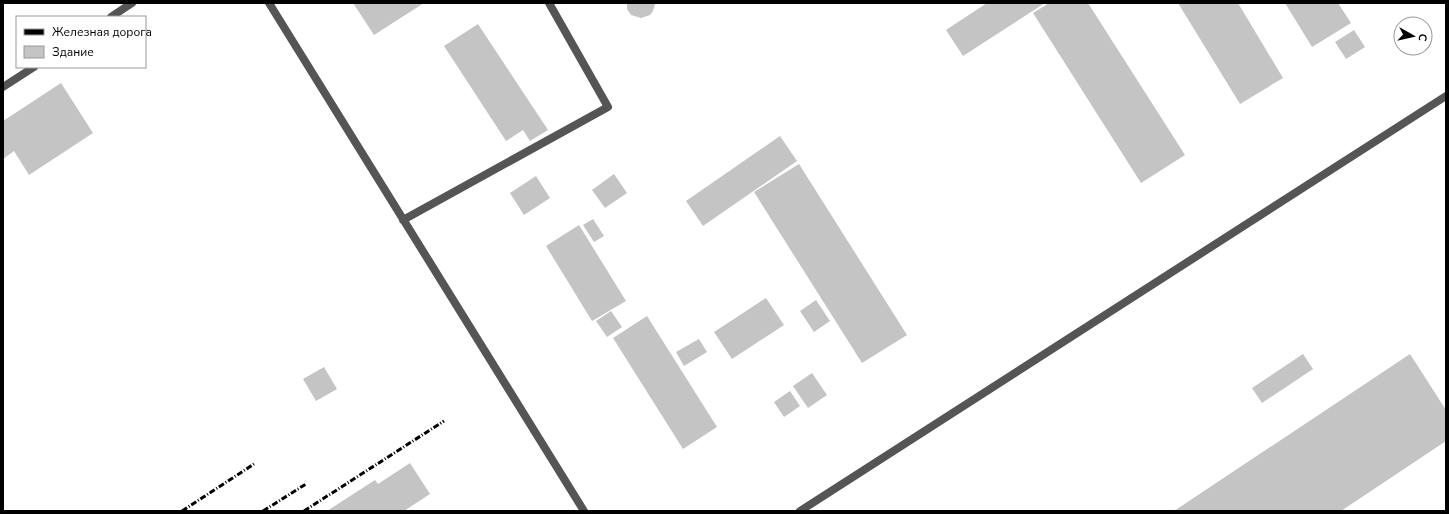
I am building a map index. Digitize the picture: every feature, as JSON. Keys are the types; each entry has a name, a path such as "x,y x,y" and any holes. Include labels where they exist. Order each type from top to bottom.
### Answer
{"lane":[{"path":"112,16 132,3"},
{"path":"269,3 584,511"},
{"path":"403,220 608,106 549,3"},
{"path":"3,87 32,68"},
{"path":"800,511 1446,96"}],"building":[{"path":"353,3 424,3 374,35"},
{"path":"627,3 655,4 650,15 641,18 631,15 627,9"},
{"path":"987,3 1045,3 963,56 946,30"},
{"path":"1049,3 1088,3 1185,155 1141,183 1033,13"},
{"path":"1178,3 1238,3 1283,78 1240,104"},
{"path":"1285,3 1338,3 1351,23 1312,47"},
{"path":"478,24 548,130 530,141 523,130 506,141 444,46"},
{"path":"1354,30 1365,47 1346,59 1335,42"},
{"path":"61,83 93,133 29,175 14,151 3,159 3,121"},
{"path":"780,136 797,161 703,226 686,201"},
{"path":"799,164 907,335 862,363 754,192"},
{"path":"614,174 627,193 605,208 592,190"},
{"path":"536,176 550,198 524,215 510,193"},
{"path":"593,219 604,236 594,242 583,225"},
{"path":"579,225 626,301 592,321 546,246"},
{"path":"766,298 784,325 732,359 714,332"},
{"path":"816,300 830,321 814,332 800,311"},
{"path":"611,311 622,327 607,337 596,321"},
{"path":"647,316 717,427 683,449 613,338"},
{"path":"699,339 707,352 684,366 676,352"},
{"path":"1303,354 1313,369 1262,403 1252,388"},
{"path":"1410,354 1446,410 1446,441 1341,511 1174,511"},
{"path":"324,367 337,389 316,401 303,379"},
{"path":"812,373 827,395 808,408 793,386"},
{"path":"790,391 800,406 784,417 774,402"},
{"path":"410,463 430,494 404,511 327,511 375,480 378,484"}],"railway":[{"path":"304,511 444,421"},
{"path":"182,511 254,464"},
{"path":"263,511 306,484"}]}
